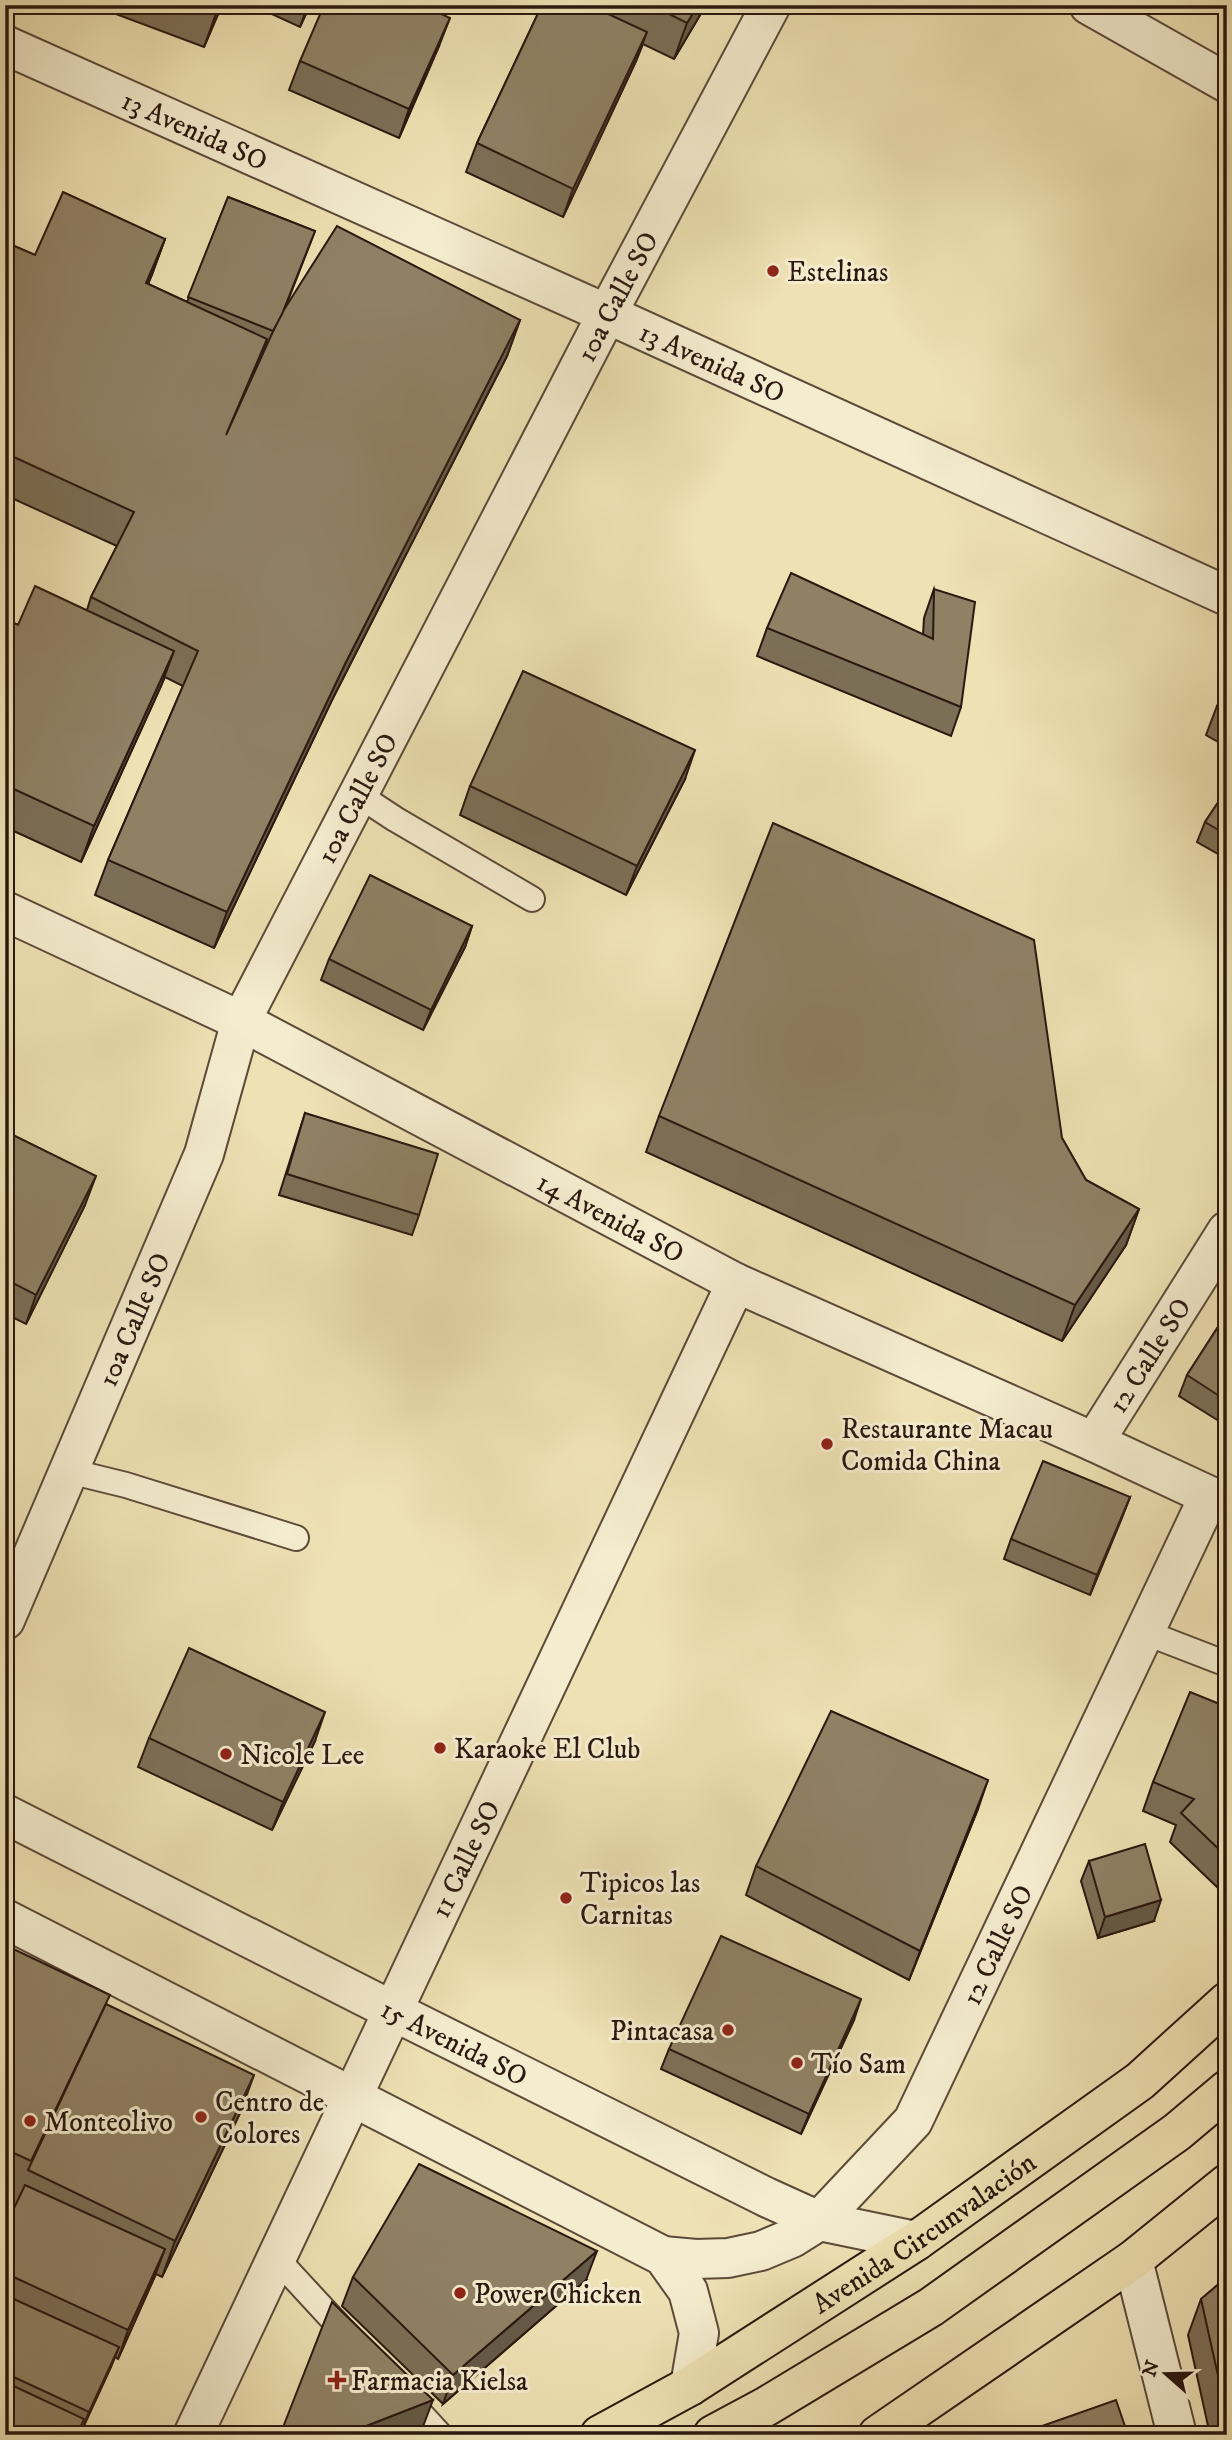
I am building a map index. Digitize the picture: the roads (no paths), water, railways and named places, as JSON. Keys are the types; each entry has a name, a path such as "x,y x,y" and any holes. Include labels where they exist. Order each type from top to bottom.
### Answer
{"highway":[{"name":"Avenida Circunvalación","path":"600,2435 690,2386 916,2241 1140,2081 1227,2001"},
{"path":"713,2435 767,2406 931,2307 1177,2132 1227,2090"},
{"path":"878,2435 1133,2260 1227,2184"}],"street":[{"name":"10a Calle SO","path":"5,1620 204,1154 242,1021 357,794 771,5"},
{"path":"1089,5 1227,83"},
{"name":"13 Avenida SO","path":"5,46 607,314 1227,596"},
{"name":"14 Avenida SO","path":"5,911 242,1021 736,1283 1218,1500"},
{"name":"12 Calle SO","path":"1094,1442 1227,1231"},
{"name":"11 Calle SO","path":"192,2435 736,1283"},
{"name":"12 Calle SO","path":"663,2256 729,2258 761,2251 792,2238 819,2221 913,2122 1144,1632 1218,1500"},
{"name":"15 Avenida SO","path":"5,1814 766,2197 819,2221 916,2241"},
{"path":"5,1919 663,2256 688,2291 699,2333 690,2386"},
{"path":"1133,2260 1177,2435"}],"lane":[{"path":"357,794 533,899"},
{"path":"69,1471 126,1485 296,1538"},
{"path":"1144,1632 1227,1664"},
{"path":"276,2258 367,2356"},
{"path":"385,2376 440,2435"}],"place":[{"name":"Estelinas","path":"773,271"},
{"name":"Restaurante Macau Comida China","path":"827,1444"},
{"name":"Karaoke El Club","path":"440,1748"},
{"name":"Nicole Lee","path":"226,1754"},
{"name":"Tipicos las Carnitas","path":"566,1898"},
{"name":"Pintacasa","path":"728,2030"},
{"name":"Tío Sam","path":"797,2063"},
{"name":"Centro de Colores","path":"201,2117"},
{"name":"Monteolivo","path":"30,2121"},
{"name":"Power Chicken","path":"460,2293"},
{"name":"Farmacia Kielsa","path":"337,2380"}]}
